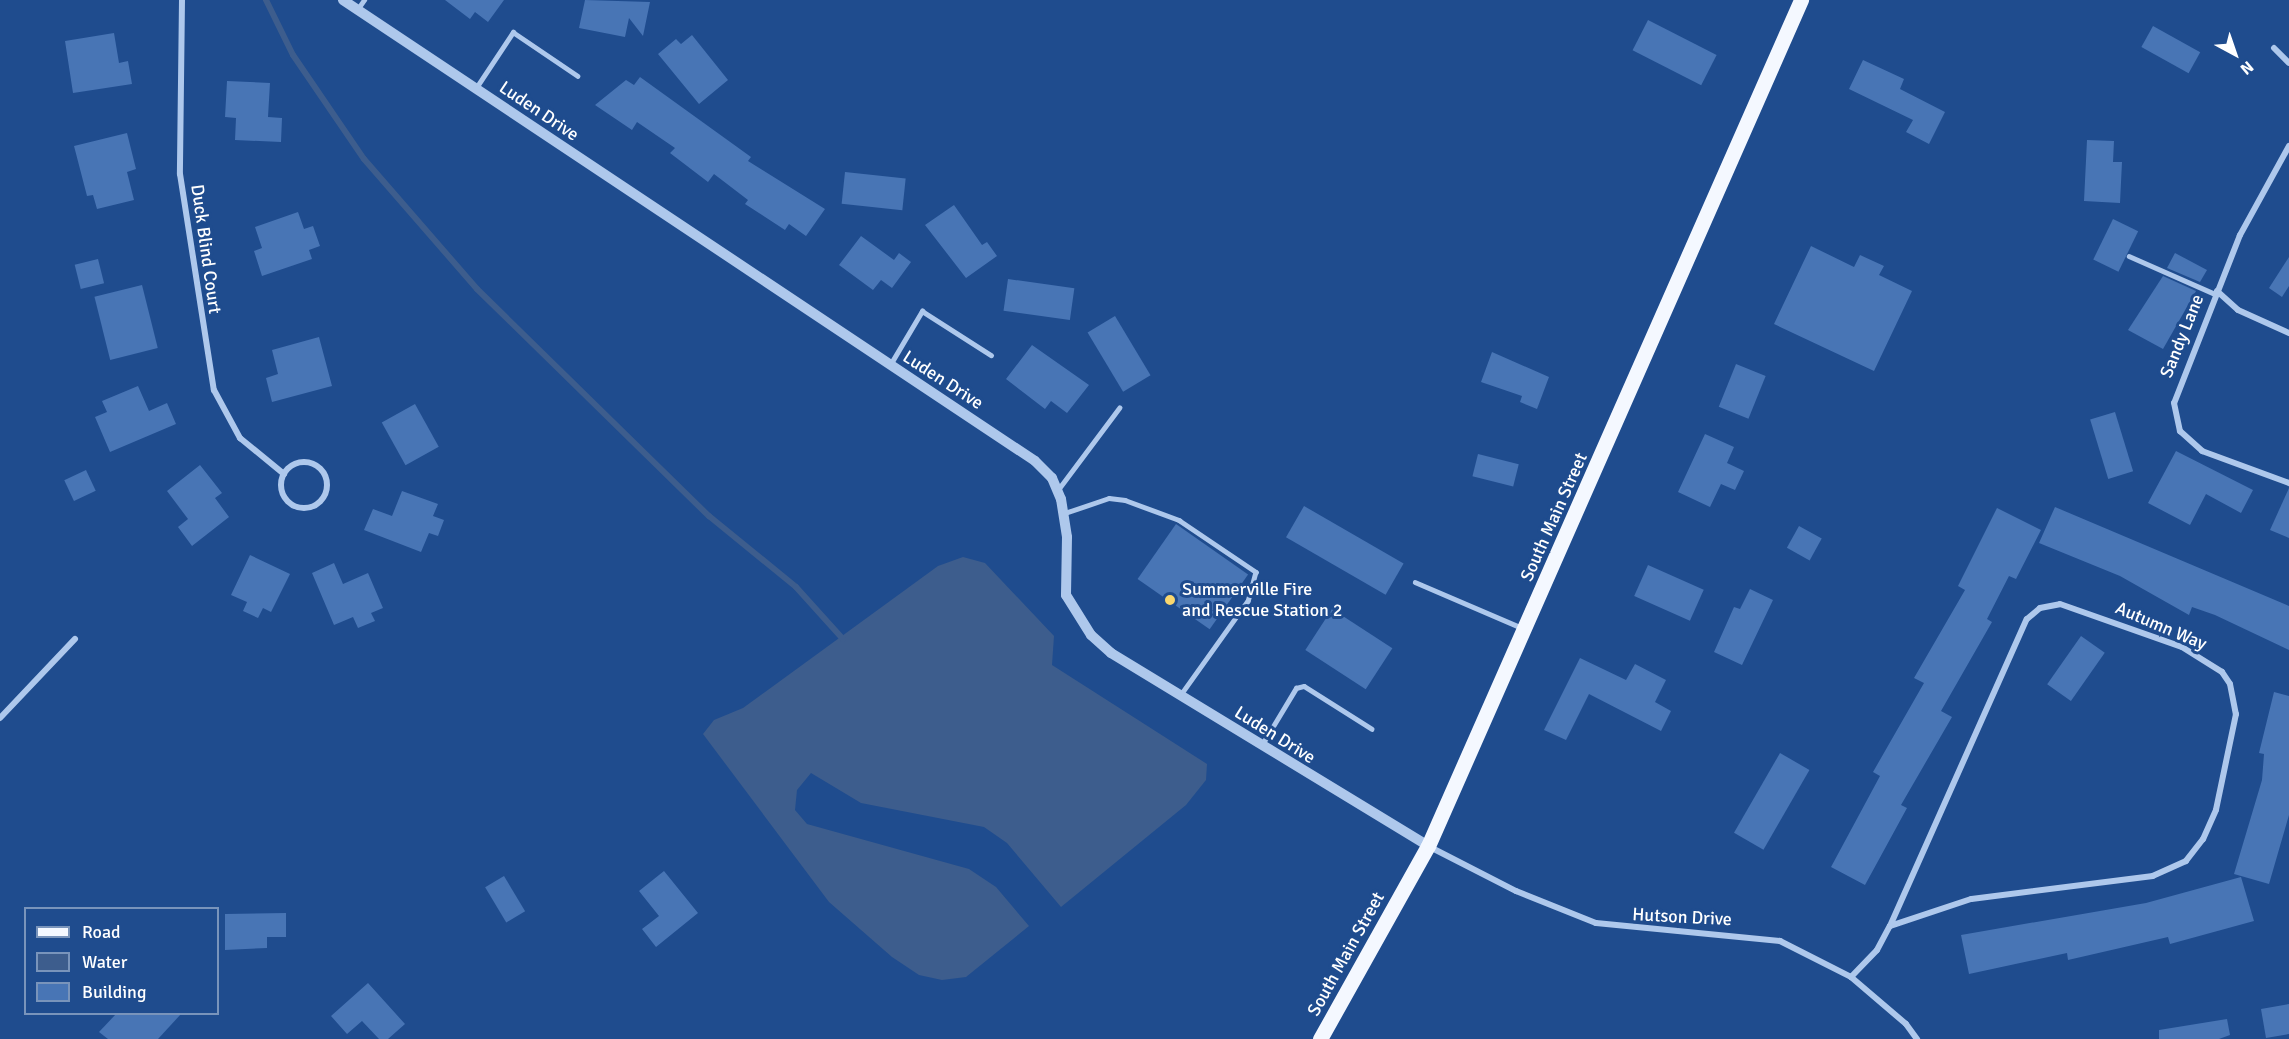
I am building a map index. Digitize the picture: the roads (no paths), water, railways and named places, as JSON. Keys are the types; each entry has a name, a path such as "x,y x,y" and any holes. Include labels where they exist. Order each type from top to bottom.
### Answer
{"main road":[{"name":"South Main Street","path":"1320,1039 1428,846 1526,629 1801,0"}],"street":[{"name":"Duck Blind Court","path":"182,0 180,174 214,390 240,438 284,474"},
{"name":"Luden Drive","path":"343,0 1035,461 1057,490 1065,513 1066,595 1075,616 1112,653 1428,846"},
{"path":"2274,48 2289,63"},
{"name":"Sandy Lane","path":"2289,147 2250,215 2216,293 2176,390 2175,417 2202,451 2289,483"},
{"path":"2216,293 2238,309 2289,333"},
{"path":"298,463 316,465 327,479 325,496 311,508 293,506 282,492 284,474 298,463"},
{"name":"Autumn Way","path":"1851,977 1877,950 1890,926 2027,619 2040,608 2082,608 2182,647 2222,672 2236,714 2226,766 2208,829 2186,861 2153,876 1971,899 1890,926"},
{"path":"0,718 75,639"},
{"name":"Hutson Drive","path":"1428,846 1516,891 1596,922 1764,938 1851,977 1906,1024 1917,1039"}],"lane":[{"path":"357,10 364,0"},
{"path":"476,88 513,32 578,76"},
{"path":"2129,256 2216,293"},
{"path":"890,365 922,311 991,355"},
{"path":"1057,490 1119,408"},
{"path":"1065,513 1109,498 1125,500 1179,520 1256,572 1248,601 1180,696"},
{"path":"1415,582 1526,629"},
{"path":"1262,746 1296,688 1304,686 1372,729"}],"water":[{"path":"963,557 985,563 1054,636 1052,665 1207,764 1206,780 1186,805 1061,907 1007,843 984,827 861,803 811,773 797,790 795,810 807,824 969,869 996,887 1029,926 966,977 942,980 919,975 892,957 829,902 703,734 714,720 743,708 938,566"}],"waterway":[{"path":"266,0 293,55 364,159 477,289 709,516 796,587 843,639"}],"place":[{"name":"Summerville Fire and Rescue Station 2","path":"1170,600"}]}
